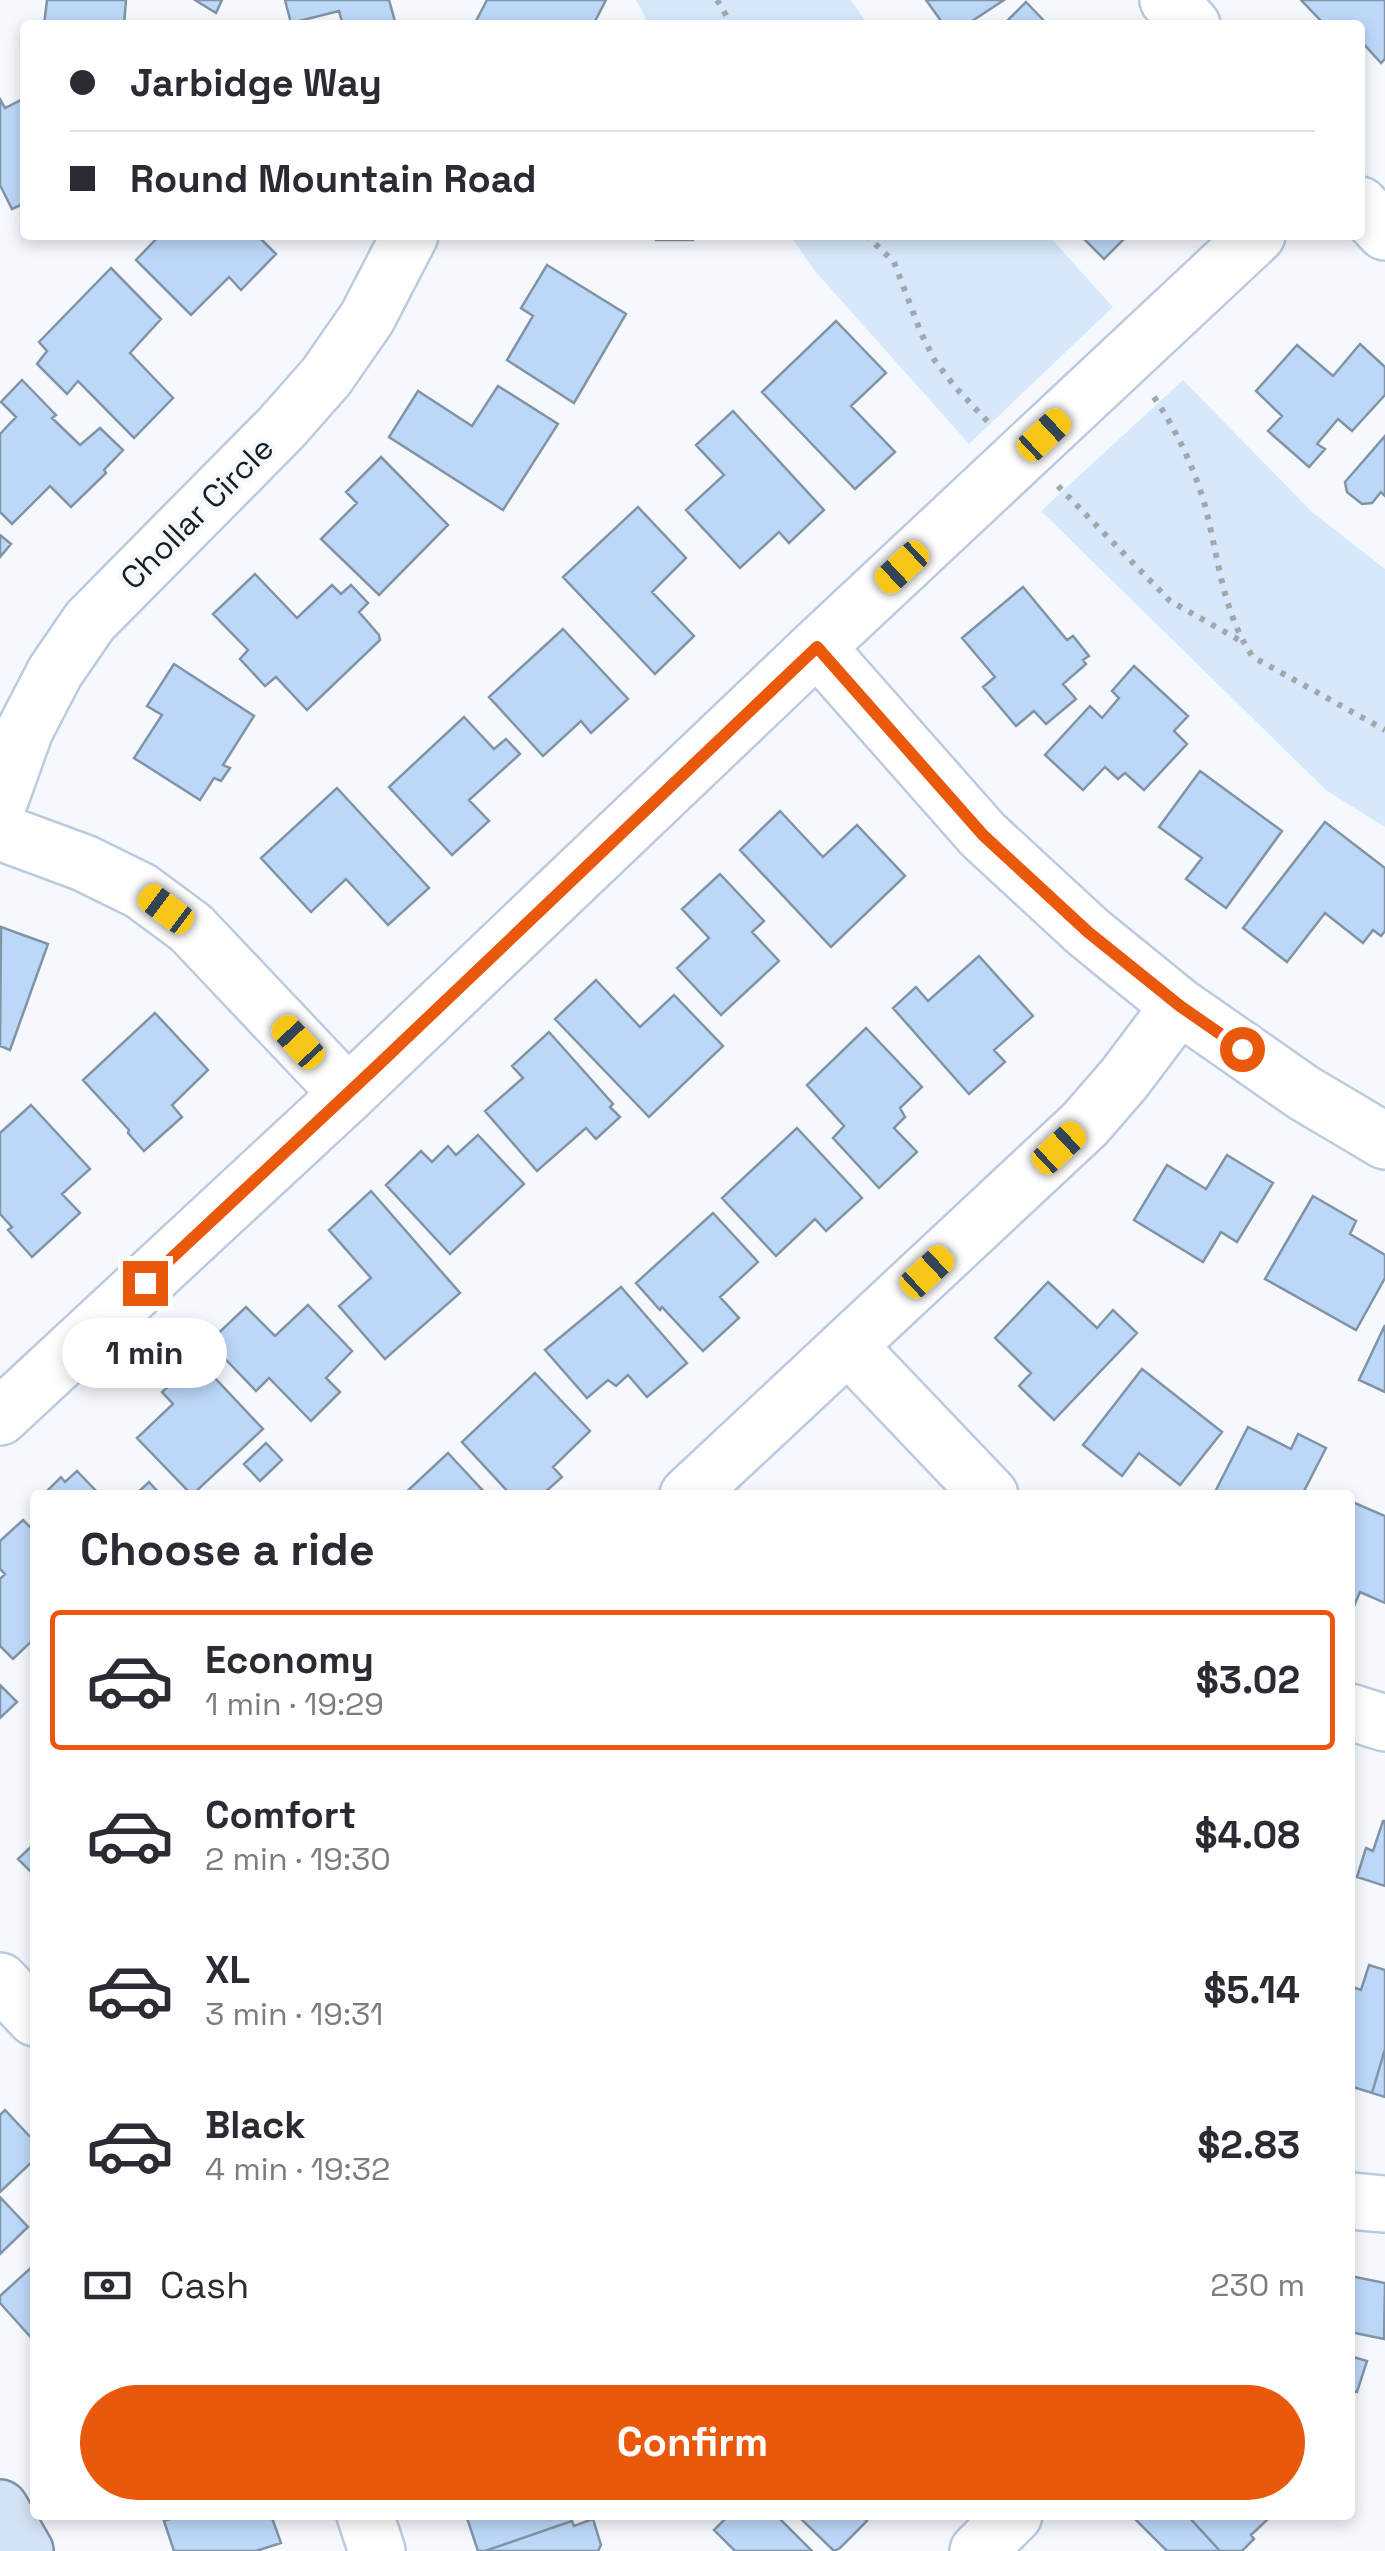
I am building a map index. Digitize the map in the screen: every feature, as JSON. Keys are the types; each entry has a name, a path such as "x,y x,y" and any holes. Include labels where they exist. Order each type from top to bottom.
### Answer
{"main road":[{"path":"0,2508 25,2551"}],"street":[{"path":"1168,0 1187,20"},
{"path":"1365,210 1385,232"},
{"name":"Chollar Circle","path":"0,800 26,730 54,672 90,621 281,428 326,377 367,318 407,240"},
{"path":"0,1418 1252,240"},
{"path":"817,647 983,835 1088,932 1180,1006 1304,1093 1385,1141"},
{"path":"0,832 84,863 141,890 191,928 348,1094"},
{"path":"693,1490 1085,1124 1180,1006"},
{"path":"848,1346 985,1490"},
{"path":"1355,1714 1385,1723"},
{"path":"0,1981 30,2013"},
{"path":"1355,2201 1385,2204"},
{"path":"367,2520 377,2551"},
{"path":"978,2551 1009,2520"}],"path":[{"path":"871,240 894,262 920,333 935,361 990,424"},
{"path":"1153,396 1190,458 1242,642 1253,657 1385,730"},
{"path":"1057,485 1170,600 1242,642"}],"shaded area":[{"path":"636,0 851,0 865,20 646,20"},
{"path":"793,240 1053,240 1113,307 969,444 814,270"},
{"path":"1183,380 1312,512 1385,569 1385,827 1327,791 1041,511"}],"building":[{"path":"47,0 126,0 124,20 45,20"},
{"path":"195,0 222,0 216,13"},
{"path":"285,0 389,0 395,20 342,20 339,11 290,20"},
{"path":"487,0 606,0 596,20 477,20"},
{"path":"926,0 1004,0 974,20 940,20"},
{"path":"1301,0 1385,0 1385,59 1381,63 1365,45 1365,20 1320,20"},
{"path":"1026,2 1043,20 1008,20"},
{"path":"0,99 5,108 20,100 20,205 12,209 0,185"},
{"path":"155,240 262,240 276,254 241,290 229,277 191,315 136,260"},
{"path":"1085,240 1123,240 1104,259"},
{"path":"547,265 626,314 574,403 507,360 533,316 521,308"},
{"path":"111,268 161,319 130,353 173,398 134,438 78,381 67,394 37,364 47,351 39,342"},
{"path":"836,321 886,373 851,406 895,452 855,489 762,392"},
{"path":"1360,344 1385,367 1385,395 1352,431 1338,419 1317,444 1325,449 1309,467 1268,431 1282,416 1256,391 1297,345 1333,376"},
{"path":"22,380 80,445 100,428 123,450 71,507 50,486 12,524 0,512 0,434 16,417 1,402"},
{"path":"498,386 558,424 503,510 389,437 418,391 472,426"},
{"path":"733,411 824,510 789,543 779,532 740,568 686,510 724,475 696,445"},
{"path":"1385,436 1385,496 1381,492 1372,503 1362,504 1347,492 1345,482"},
{"path":"381,457 448,525 379,595 321,539 357,503 346,492"},
{"path":"638,507 686,558 652,592 694,636 655,674 563,577"},
{"path":"0,535 11,544 0,557"},
{"path":"255,574 297,618 332,585 341,594 351,585 368,603 359,612 380,640 307,710 276,677 265,686 240,659 248,650 213,614"},
{"path":"1023,587 1067,640 1073,636 1089,656 1083,660 1086,664 1063,684 1076,699 1046,724 1034,711 1016,726 983,687 995,677 962,638"},
{"path":"563,629 628,699 591,733 581,721 543,756 489,697"},
{"path":"174,664 254,716 223,765 230,768 221,781 214,778 200,800 134,758 162,715 147,706"},
{"path":"1134,666 1188,716 1174,731 1187,744 1144,790 1125,773 1118,779 1105,767 1083,790 1045,755 1090,706 1102,718 1119,698 1112,691"},
{"path":"464,717 494,749 506,739 520,754 469,800 489,821 452,855 389,787"},
{"path":"1200,771 1282,831 1226,908 1186,879 1202,858 1159,827"},
{"path":"337,788 429,888 388,925 346,879 311,912 261,858"},
{"path":"780,811 823,857 857,825 905,876 831,947 740,850"},
{"path":"1325,822 1385,868 1385,931 1381,936 1373,930 1363,943 1325,913 1287,962 1243,928"},
{"path":"720,874 764,921 752,932 779,961 721,1015 677,968 709,938 682,909"},
{"path":"1,927 48,944 10,1050 0,1046"},
{"path":"979,956 1033,1016 994,1050 1005,1062 969,1094 893,1008 916,987 928,1001"},
{"path":"596,980 640,1027 674,995 723,1046 649,1117 555,1019"},
{"path":"155,1013 208,1070 172,1105 182,1117 144,1151 83,1080"},
{"path":"866,1028 922,1087 900,1108 905,1117 894,1128 917,1152 879,1188 833,1138 844,1126 807,1085"},
{"path":"549,1032 620,1117 596,1139 586,1128 537,1171 485,1111 523,1078 512,1066"},
{"path":"31,1105 90,1169 62,1194 80,1213 32,1257 8,1230 12,1227 0,1214 0,1133"},
{"path":"797,1128 862,1198 826,1231 815,1219 776,1256 722,1198"},
{"path":"478,1135 524,1184 450,1254 386,1185 421,1151 432,1162 448,1146 456,1155"},
{"path":"1227,1155 1273,1183 1237,1242 1221,1232 1203,1262 1134,1220 1167,1165 1206,1189"},
{"path":"371,1191 460,1293 385,1359 339,1306 371,1278 329,1230"},
{"path":"1313,1196 1356,1221 1350,1234 1385,1255 1385,1278 1356,1330 1265,1279"},
{"path":"713,1213 758,1262 720,1297 739,1318 703,1351 636,1283"},
{"path":"1048,1282 1097,1328 1113,1310 1137,1333 1054,1420 1019,1386 1031,1373 995,1338"},
{"path":"621,1287 687,1363 647,1397 628,1375 616,1386 608,1380 587,1398 545,1350"},
{"path":"308,1305 352,1351 326,1378 340,1392 311,1421 269,1378 256,1391 209,1342 246,1307 275,1336"},
{"path":"1385,1325 1385,1392 1359,1380"},
{"path":"197,1359 263,1429 197,1490 187,1490 137,1438 173,1404 162,1392"},
{"path":"1142,1369 1222,1432 1180,1485 1139,1453 1122,1476 1083,1445"},
{"path":"535,1373 590,1431 553,1467 562,1477 548,1490 506,1490 462,1442"},
{"path":"1248,1427 1291,1449 1298,1434 1326,1448 1305,1490 1216,1490"},
{"path":"266,1443 282,1460 260,1481 244,1464"},
{"path":"448,1453 482,1490 408,1490"},
{"path":"77,1471 95,1490 48,1490 61,1477 65,1482"},
{"path":"149,1482 156,1490 140,1490"},
{"path":"1355,1503 1385,1516 1385,1603 1360,1592 1355,1604"},
{"path":"23,1520 30,1527 30,1643 13,1659 0,1646 0,1579 5,1574 0,1569 0,1541"},
{"path":"0,1685 17,1702 0,1718"},
{"path":"1383,1821 1385,1886 1357,1877 1366,1848 1373,1851"},
{"path":"30,1848 30,1871 18,1859"},
{"path":"1369,1965 1385,1970 1385,2049 1372,2093 1355,2088 1355,1988 1361,1990"},
{"path":"1385,2049 1385,2097 1372,2093"},
{"path":"5,2110 30,2137 30,2164 0,2192 0,2115"},
{"path":"0,2197 28,2227 0,2254"},
{"path":"30,2269 30,2336 0,2303 0,2296"},
{"path":"1355,2277 1385,2283 1384,2339 1355,2333"},
{"path":"1355,2357 1367,2361 1355,2391"},
{"path":"273,2520 281,2543 256,2551 174,2551 164,2521"},
{"path":"468,2520 572,2520 485,2551 478,2551"},
{"path":"593,2520 601,2545 598,2551 485,2551 572,2521 574,2526"},
{"path":"724,2520 781,2520 812,2551 735,2551 714,2530"},
{"path":"802,2520 866,2520 840,2548 834,2551"},
{"path":"1136,2520 1192,2520 1220,2551 1167,2551"},
{"path":"1192,2520 1267,2520 1251,2535 1254,2539 1242,2551 1220,2551"}],"route":[{"path":"145,1283 817,647 983,835 1088,932 1180,1006 1242,1049"}]}
